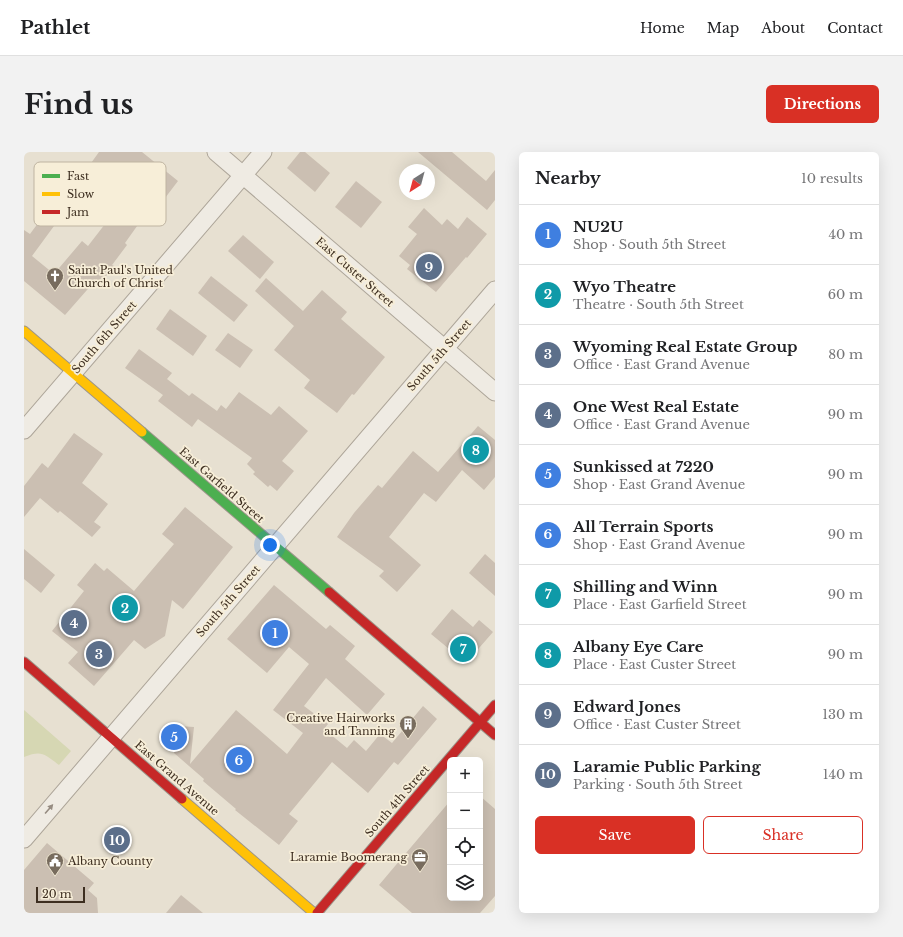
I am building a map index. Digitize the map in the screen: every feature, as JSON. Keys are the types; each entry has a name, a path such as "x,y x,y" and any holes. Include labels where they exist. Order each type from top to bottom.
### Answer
{"street":[{"name":"East Custer Street","path":"216,152 495,392"},
{"name":"South 6th Street","path":"24,430 263,152"},
{"name":"South 5th Street","path":"24,839 495,290"},
{"name":"East Garfield Street","path":"24,331 495,735"},
{"name":"East Grand Avenue","path":"24,662 315,913"},
{"name":"South 4th Street","path":"315,913 495,705"}],"green space":[{"path":"24,710 71,751 59,765 43,754 35,754 24,757"}],"building":[{"path":"99,152 142,152 154,162 92,162"},
{"path":"300,152 305,152 330,173 315,192 287,168"},
{"path":"418,152 452,152 486,181 495,170 495,200 487,210 435,166 435,164 432,164"},
{"path":"166,171 178,181 166,197"},
{"path":"356,181 382,202 361,228 335,207"},
{"path":"424,208 442,225 447,219 458,229 467,217 487,234 436,292 407,269 410,265 399,256 417,234 408,227"},
{"path":"36,226 54,226 32,256 54,274 82,241 88,246 103,226 137,226 125,243 127,245 112,265 114,266 98,286 94,282 65,315 24,281 24,230 30,234"},
{"path":"243,235 274,262 260,279 228,251"},
{"path":"211,276 248,305 234,322 198,293"},
{"path":"266,278 303,311 322,290 347,312 341,319 385,357 337,413 304,388 310,380 274,350 294,326 255,291"},
{"path":"170,309 207,336 193,356 156,329"},
{"path":"228,333 253,350 240,368 215,350"},
{"path":"139,349 172,373 167,379 189,396 192,393 217,411 221,405 226,409 239,392 271,415 279,406 308,431 282,461 294,471 277,491 270,485 268,487 253,474 255,472 247,464 252,458 198,419 192,427 158,401 163,395 125,368"},
{"path":"478,426 495,440 495,477 484,490 462,470 436,502 424,493 389,537 421,565 397,592 379,576 384,571 337,537 354,513 378,485 382,488 413,451 438,472"},
{"path":"74,433 103,454 82,483 108,504 94,522 101,527 92,537 60,511 58,513 40,498 24,517 24,486 42,463 48,468"},
{"path":"185,507 233,547 183,609 172,600 165,636 145,649 134,640 94,686 68,663 78,652 52,631 84,591 77,585 95,563 104,571 107,568 134,591 174,544 162,534"},
{"path":"24,549 55,575 41,593 24,579"},
{"path":"485,554 495,563 495,596 469,573"},
{"path":"274,585 326,629 330,625 355,646 345,659 385,694 367,715 326,678 304,706 328,724 324,729 347,748 354,740 366,751 380,734 392,743 423,706 437,719 398,765 394,762 368,793 332,762 289,814 298,821 279,845 235,810 236,809 203,781 204,779 174,753 176,744 163,742 165,725 194,727 190,764 236,710 287,754 303,733 273,710 309,664 289,647 267,673 227,639"},
{"path":"452,609 473,627 479,620 493,632 466,663 431,634"},
{"name":"Laramie Boomerang","path":"483,799 495,809 495,896 480,913 412,913 379,885 447,805 447,901 483,901"},
{"name":"Albany County","path":"47,843 94,883 88,890 97,898 98,913 24,913 24,870"},
{"path":"181,895 203,913 166,913"}],"traffic: fast":[{"path":"142,432 329,592"}],"traffic: slow":[{"path":"24,331 142,432"},
{"path":"182,799 314,913"}],"traffic: jam":[{"path":"329,592 495,735"},
{"path":"24,662 182,799"},
{"path":"317,913 495,705"}],"place":[{"name":"Edward Jones","path":"429,267"},
{"name":"Saint Paul's United Church of Christ","path":"55,291"},
{"name":"Albany Eye Care","path":"476,450"},
{"name":"Wyo Theatre","path":"125,608"},
{"name":"One West Real Estate","path":"74,623"},
{"name":"NU2U","path":"275,633"},
{"name":"Shilling and Winn","path":"463,649"},
{"name":"Wyoming Real Estate Group","path":"99,654"},
{"name":"Sunkissed at 7220","path":"174,737"},
{"name":"Creative Hairworks and Tanning","path":"408,739"},
{"name":"All Terrain Sports","path":"239,760"},
{"name":"Laramie Public Parking","path":"117,840"},
{"name":"Laramie Boomerang","path":"420,872"},
{"name":"Albany County","path":"55,876"}]}
